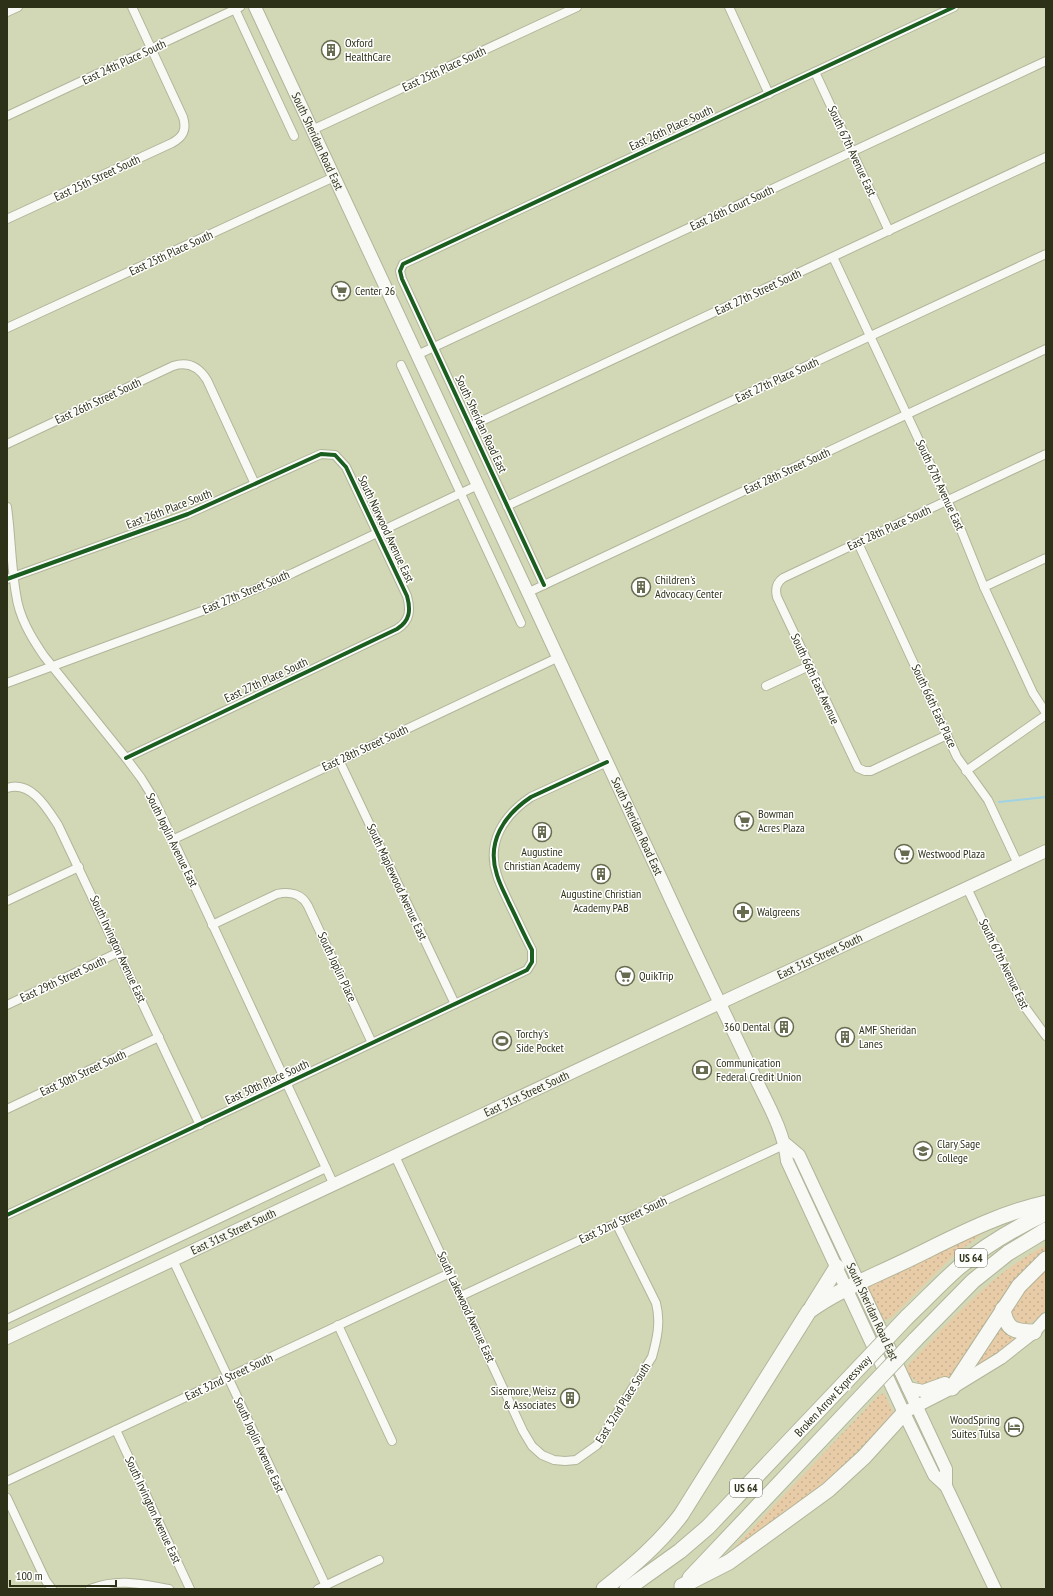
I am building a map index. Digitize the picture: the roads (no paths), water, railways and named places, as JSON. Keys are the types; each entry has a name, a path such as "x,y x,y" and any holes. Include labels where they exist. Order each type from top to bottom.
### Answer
{"highway":[{"path":"809,1311 829,1298 853,1286 994,1220 1032,1206 1046,1203"},
{"name":"Broken Arrow Expressway","path":"627,1589 680,1551 736,1500 907,1317 943,1282 973,1256 1011,1232 1046,1213"},
{"name":"Broken Arrow Expressway","path":"681,1588 915,1340 973,1281 1008,1253 1046,1230"},
{"path":"962,1380 1003,1309 1019,1286 1046,1259"},
{"path":"604,1589 653,1548 681,1515 837,1267"},
{"path":"1003,1309 1006,1321 1013,1329 1024,1332 1034,1332"},
{"path":"681,1588 728,1562 806,1506 850,1470 891,1428 898,1428 910,1414"}],"main road":[{"name":"South Sheridan Road East","path":"255,7 786,1144 787,1161 837,1267 853,1286 908,1388 910,1414 946,1469 946,1486"},
{"name":"East 31st Street South","path":"7,1338 1046,851"},
{"name":"South Sheridan Road East","path":"786,1144 799,1155 853,1286 910,1414 934,1475 946,1486 995,1589"},
{"path":"910,1414 962,1380 1001,1358 1034,1332 1046,1320"},
{"path":"908,1388 923,1391 962,1380"}],"street":[{"path":"7,12 18,7"},
{"path":"132,7 151,49"},
{"name":"East 25th Place South","path":"312,130 577,7"},
{"path":"729,7 768,94"},
{"name":"East 26th Place South","path":"400,271 403,264 407,262 954,7"},
{"name":"East 24th Place South","path":"7,116 236,8"},
{"name":"South Sheridan Road East","path":"236,8 294,136"},
{"name":"East 25th Street South","path":"7,219 172,143 180,137 184,132 185,127 183,117 151,49"},
{"name":"East 26th Court South","path":"417,354 1046,61"},
{"name":"South 67th Avenue East","path":"815,72 889,231"},
{"name":"East 27th Street South","path":"471,426 1046,157"},
{"name":"East 25th Place South","path":"7,328 334,177"},
{"name":"East 27th Place South","path":"507,506 1046,254"},
{"name":"South 67th Avenue East","path":"833,257 965,539 984,587 1030,686 1046,714"},
{"name":"South Sheridan Road East","path":"400,271 402,279 544,585"},
{"name":"East 28th Street South","path":"529,592 1046,349"},
{"name":"East 26th Street South","path":"7,444 173,366 184,363 198,368 207,380 256,484"},
{"path":"401,365 521,623"},
{"name":"East 26th Place South","path":"10,577 182,517 256,484 313,456 321,454 334,455"},
{"name":"East 28th Place South","path":"777,584 783,578 1046,454"},
{"name":"South Norwood Avenue East","path":"334,455 346,467 378,532 407,596 410,605 409,615"},
{"name":"East 27th Street South","path":"7,683 221,604 293,573 478,485"},
{"name":"South Joplin Avenue East","path":"7,507 10,577 26,627 33,640 126,758 154,800 334,1185"},
{"name":"South 66th East Place","path":"858,543 947,735 966,771 988,800 1018,864"},
{"path":"984,587 1046,558"},
{"name":"South 66th East Avenue","path":"777,584 777,597 855,763 862,770 871,771 947,735"},
{"name":"East 27th Place South","path":"126,758 397,629 405,623 409,615"},
{"name":"East 28th Street South","path":"172,840 559,657"},
{"path":"766,686 809,666"},
{"path":"966,771 1046,714"},
{"name":"South Maplewood Avenue East","path":"339,760 455,1004"},
{"name":"East 30th Place South","path":"7,1215 521,973 530,966 532,962 532,950 501,885 495,867 494,850 498,834 509,815 531,797 607,762"},
{"name":"South Irvington Avenue East","path":"7,788 20,786 33,792 63,833 200,1125"},
{"path":"7,901 79,867"},
{"name":"South 67th Avenue East","path":"967,888 1022,1003 1043,1027 1046,1036"},
{"name":"South Joplin Place","path":"212,925 277,894 289,892 296,894 304,900 308,906 372,1043"},
{"name":"East 29th Street South","path":"7,1005 119,952"},
{"name":"East 30th Street South","path":"7,1109 159,1037"},
{"name":"East 32nd Street South","path":"461,1296 786,1144"},
{"name":"South Lakewood Avenue East","path":"395,1156 523,1431 532,1446 542,1455"},
{"name":"East 31st Street South","path":"7,1319 326,1168"},
{"name":"East 32nd Place South","path":"542,1455 554,1460 576,1460 598,1445 652,1357 657,1342 658,1314 656,1303 616,1223"},
{"name":"South Joplin Avenue East","path":"173,1260 322,1587"},
{"name":"East 32nd Street South","path":"7,1481 450,1273"},
{"path":"338,1325 392,1441"},
{"name":"South Irvington Avenue East","path":"116,1430 190,1589"},
{"path":"7,1498 46,1581 52,1589"},
{"path":"322,1587 378,1560"},
{"path":"90,1589 124,1582 169,1589"}],"waterway":[{"path":"999,802 1046,797"}],"place":[{"name":"Oxford HealthCare","path":"331,50"},
{"name":"Center 26","path":"341,291"},
{"name":"Children's Advocacy Center","path":"641,587"},
{"name":"Bowman Acres Plaza","path":"744,821"},
{"name":"Augustine Christian Academy","path":"542,832"},
{"name":"Westwood Plaza","path":"904,854"},
{"name":"Augustine Christian Academy PAB","path":"601,874"},
{"name":"Walgreens","path":"743,912"},
{"name":"QuikTrip","path":"625,976"},
{"name":"360 Dental","path":"784,1027"},
{"name":"AMF Sheridan Lanes","path":"845,1037"},
{"name":"Torchy's Side Pocket","path":"502,1041"},
{"name":"Communication Federal Credit Union","path":"702,1070"},
{"name":"Clary Sage College","path":"923,1151"},
{"name":"Sisemore, Weisz & Associates","path":"570,1398"},
{"name":"WoodSpring Suites Tulsa","path":"1014,1427"}]}
